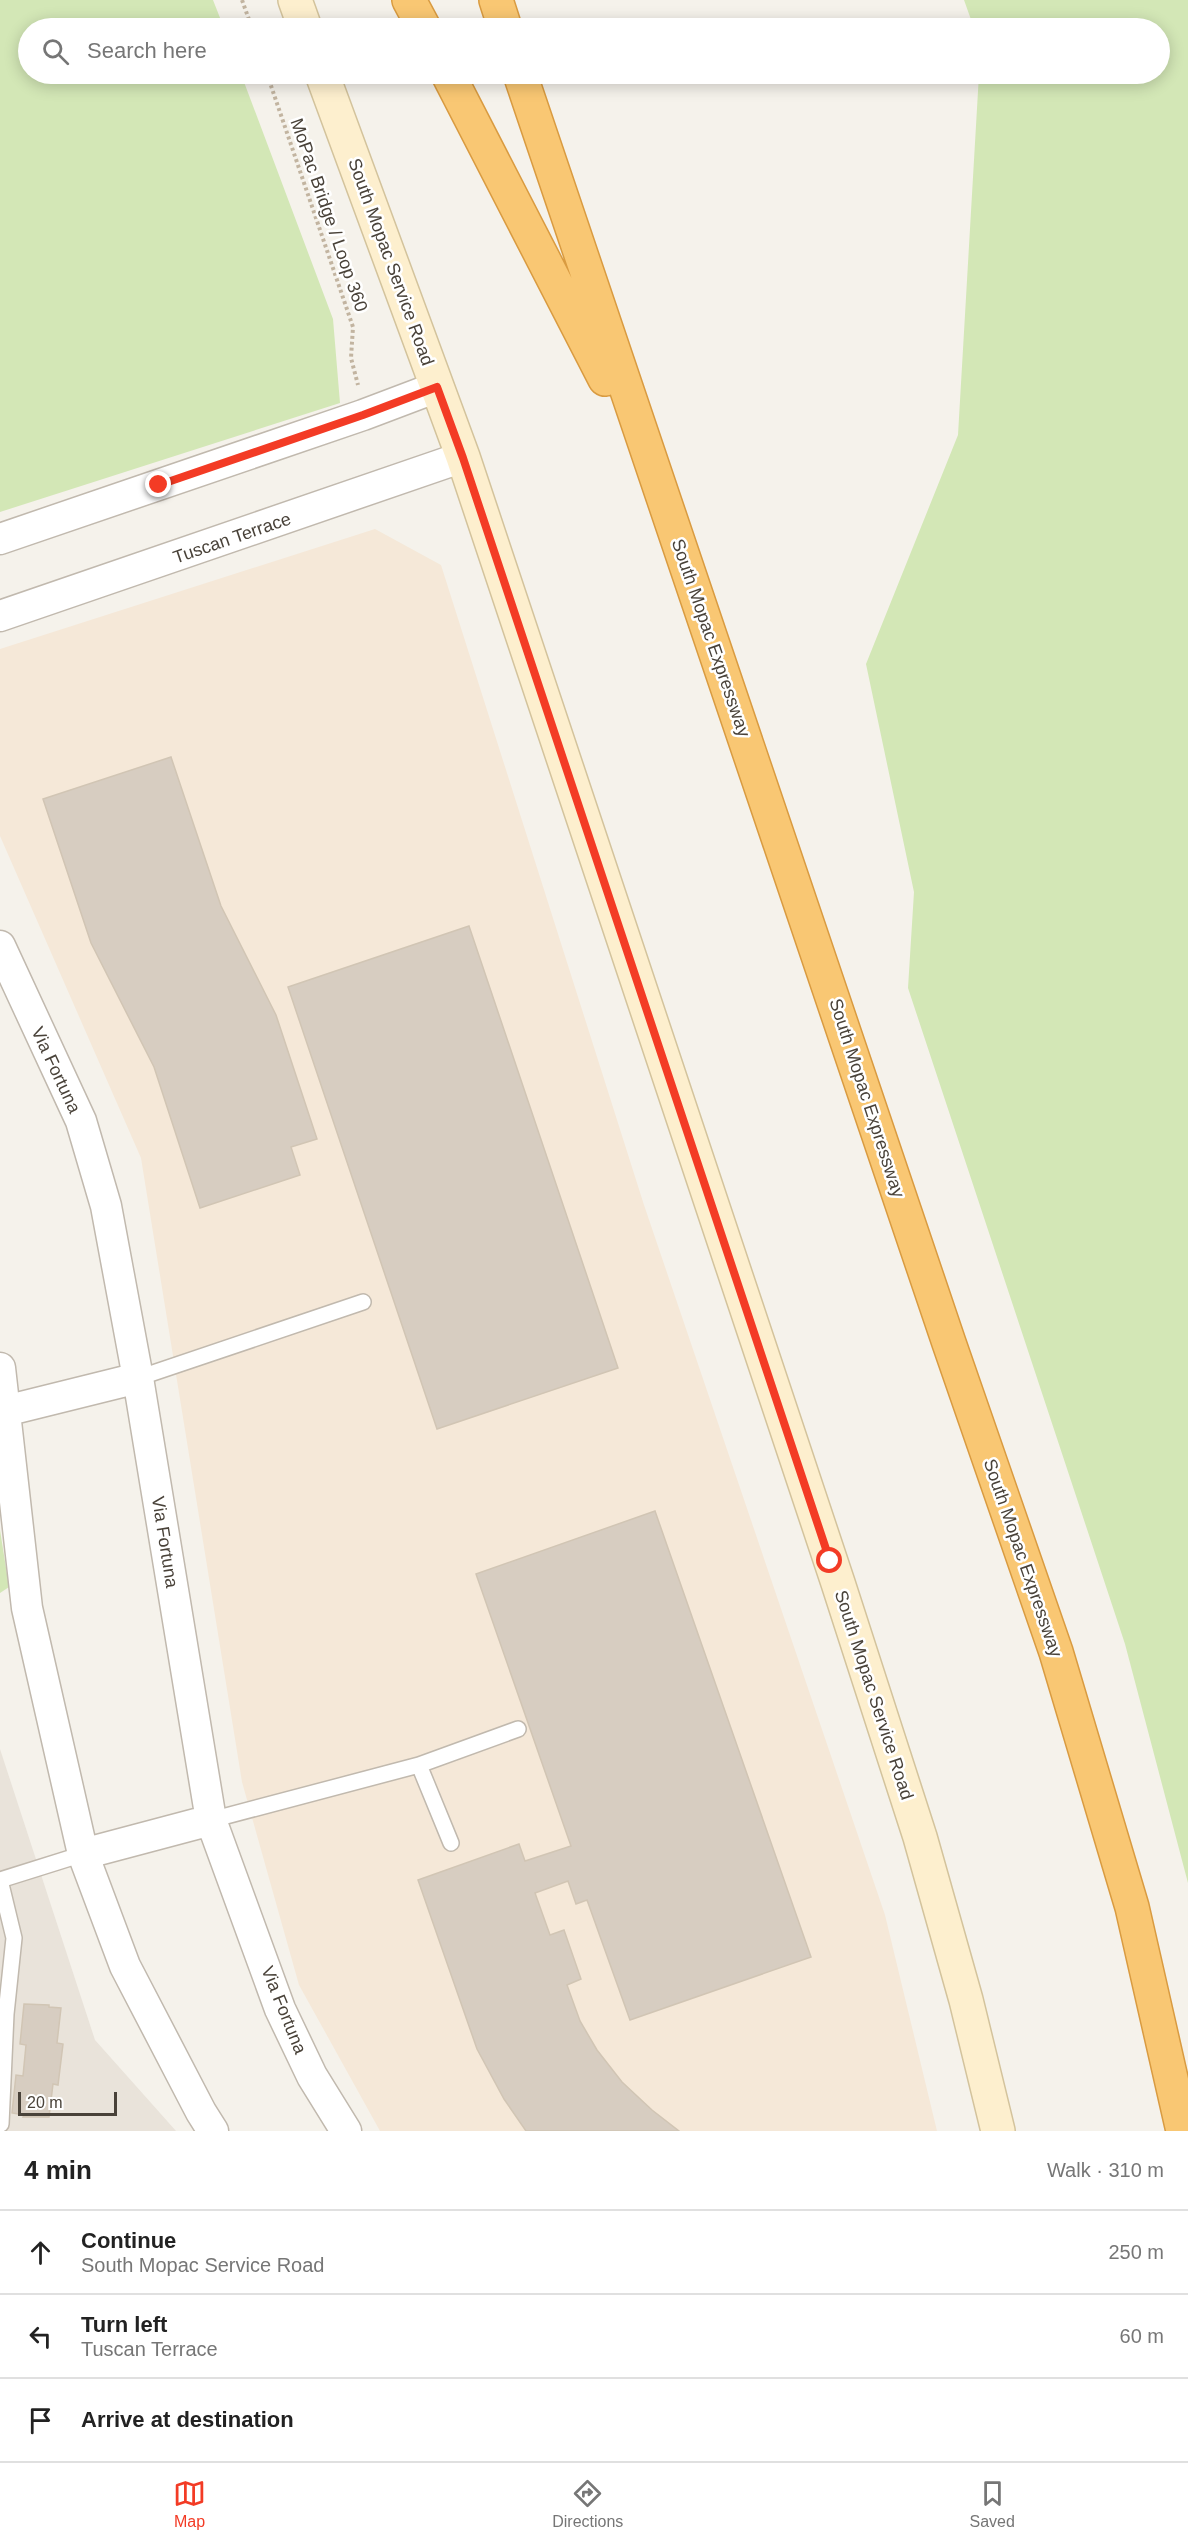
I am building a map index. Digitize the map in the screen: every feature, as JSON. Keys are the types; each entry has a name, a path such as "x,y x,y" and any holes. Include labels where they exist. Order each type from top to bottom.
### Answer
{"highway":[{"path":"409,0 419,18"},
{"path":"496,0 502,18"},
{"path":"453,84 654,475"},
{"name":"South Mopac Expressway","path":"523,84 654,475 763,786 953,1354 1056,1652 1132,1907 1183,2131"}],"main road":[{"path":"295,0 301,18"},
{"name":"South Mopac Service Road","path":"326,84 463,458 920,1837 966,2000 998,2131"}],"street":[{"path":"0,539 363,415 437,387"},
{"name":"Tuscan Terrace","path":"0,616 463,458"},
{"name":"Via Fortuna","path":"0,946 8,986 81,1121 106,1206 138,1378 212,1820 280,2009 312,2076 346,2131"},
{"path":"0,1368 27,1608 82,1854 125,1966 213,2131"},
{"path":"5,1411 138,1378"},
{"path":"82,1854 212,1820"}],"lane":[{"path":"138,1378 363,1302"},
{"path":"212,1820 419,1765 518,1729"},
{"path":"419,1765 451,1843"},
{"path":"1,2126 6,2014 14,1938 0,1880 82,1854"}],"path":[{"path":"242,0 248,18"},
{"name":"MoPac Bridge / Loop 360","path":"270,84 353,327 351,358 358,387"}],"shaded area":[{"path":"375,529 441,565 644,1205 885,1915 937,2131 380,2131 299,1985 242,1782 141,1158 0,836 0,649"},
{"path":"0,1749 95,2040 176,2131 0,2131"}],"green space":[{"path":"0,0 213,0 220,18 18,18 18,84 245,84 333,319 340,403 0,512"},
{"path":"964,0 1188,0 1188,1883 1125,1644 908,988 914,892 866,664 958,435 978,84 1170,84 1170,18 970,18"},
{"path":"0,1530 9,1587 0,1593"}],"building":[{"path":"171,757 221,906 276,1015 317,1139 291,1147 300,1175 200,1208 154,1067 91,943 43,799"},
{"path":"469,926 618,1368 437,1429 288,987"},
{"path":"655,1511 811,1957 630,2020 587,1900 576,1904 568,1881 535,1893 550,1935 564,1930 581,1979 567,1985 580,2021 597,2050 622,2082 679,2131 526,2131 504,2099 477,2049 418,1880 519,1844 525,1861 571,1846 476,1574"},
{"path":"24,2004 61,2008 57,2043 63,2044 58,2085 53,2084 49,2117 23,2117 24,2115 12,2113 16,2075 23,2076 26,2045 20,2044"}],"route":[{"path":"159,485 363,415 437,387 463,458 830,1561"}]}
